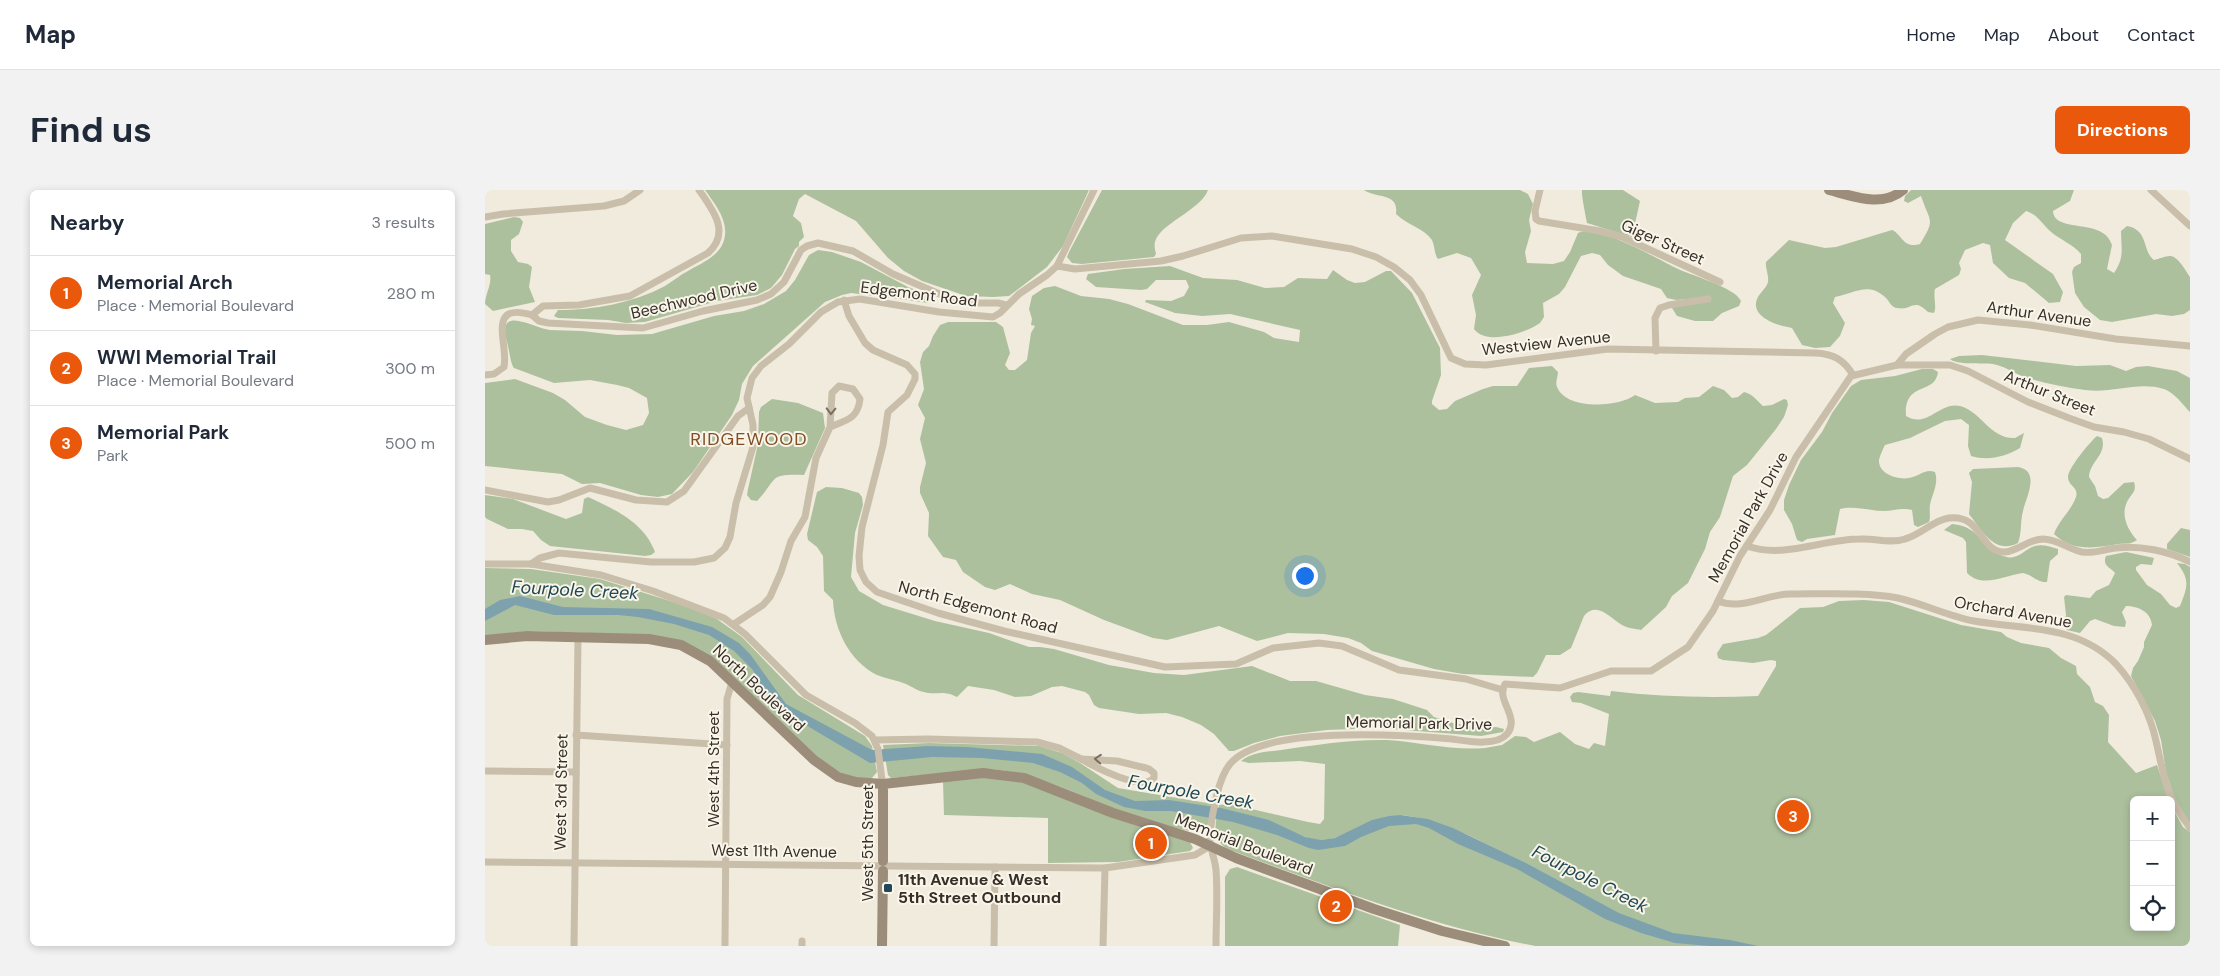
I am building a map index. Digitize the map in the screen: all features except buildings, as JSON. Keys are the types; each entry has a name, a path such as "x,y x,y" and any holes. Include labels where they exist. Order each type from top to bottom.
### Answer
{"street":[{"path":"485,217 604,206 624,201 640,190"},
{"path":"485,375 494,374 504,367 505,360 499,330 502,319 513,312 532,315 543,306 592,303 635,294 708,253 718,242 719,227 699,190"},
{"name":"Edgemont Road","path":"531,564 540,558 559,553 664,563 702,562 718,555 725,548 730,537 736,503 753,446 753,425 749,408 749,385 755,372 789,344 821,312 832,304 844,300 867,300 939,312 988,317 997,315 1006,305 1057,266 1094,190"},
{"name":"Giger Street","path":"1540,190 1535,211 1536,219 1539,221 1601,231 1622,237 1719,282"},
{"path":"1829,190 1883,200 1896,196 1903,190"},
{"path":"2151,190 2190,226"},
{"name":"Westview Avenue","path":"1057,266 1065,269 1080,269 1161,261 1241,238 1272,236 1352,249 1376,256 1394,266 1410,280 1421,295 1451,358 1465,364 1486,365 1600,350 1825,353 1841,360 1853,375"},
{"name":"Beechwood Drive","path":"532,315 539,321 548,324 579,324 629,329 645,328 703,311 765,297 784,282 801,250 818,243 853,252 893,274 949,298 971,303 999,303 1006,305"},
{"path":"1656,351 1655,318 1660,308 1708,299"},
{"name":"North Edgemont Road","path":"844,300 849,316 865,343 873,350 907,365 915,379 907,395 888,412 882,452 865,510 859,545 859,564 863,577 871,587 891,598 962,620 1141,663 1175,667 1236,664 1273,648 1302,644 1326,644 1342,646 1399,670 1466,679 1503,690"},
{"name":"Arthur Avenue","path":"1897,365 1906,354 1935,334 1948,327 1978,320 2030,324 2116,339 2190,346"},
{"name":"Arthur Street","path":"1897,365 1941,364 1959,368 2028,402 2094,427 2136,435 2169,448 2190,459"},
{"path":"1853,375 1897,365"},
{"name":"Memorial Park Drive","path":"1210,846 1213,820 1222,780 1230,764 1247,752 1270,744 1292,740 1366,734 1476,741 1497,740 1507,734 1511,724 1503,690 1505,684 1560,688 1611,671 1651,671 1688,647 1718,601 1747,546 1776,500 1796,457 1853,375"},
{"path":"734,624 763,605 772,592 791,541 806,514 816,458 830,427 831,397 834,390 839,386 853,389 860,399 856,413 850,420 830,427"},
{"path":"485,490 548,502 559,500 590,488 637,500 667,502 684,491 738,416 749,408"},
{"path":"1747,546 1758,549 1789,549 1859,539 1902,540 1942,520 1955,518 1968,520 1974,524 1989,545 1999,552 2009,551 2030,542 2044,539 2083,552 2133,548 2171,554 2190,562"},
{"path":"485,564 531,564 601,575 698,606 716,614 734,624 797,688 865,729 875,740 928,739 1037,742 1059,748 1081,759 1101,769 1140,783 1149,782 1154,778 1154,773 1148,768 1117,761 1081,759"},
{"name":"Orchard Avenue","path":"1718,601 1730,604 1743,603 1788,594 1880,596 1898,598 1974,621 2047,629 2081,639 2098,649 2117,665 2137,694 2154,732 2169,792 2179,813 2190,828"},
{"name":"North Boulevard","path":"485,640 527,636 649,639 671,642 701,655 830,773 856,782 883,787"},
{"name":"West 3rd Street","path":"574,946 578,638"},
{"name":"West 4th Street","path":"725,946 727,699 732,682"},
{"path":"576,735 727,744"},
{"name":"West 5th Street","path":"875,740 883,787 882,946"},
{"path":"485,771 576,772"},
{"name":"Memorial Boulevard","path":"883,787 967,774 1011,775 1037,782 1113,813 1189,837 1244,862 1401,919 1505,946"},
{"path":"1210,846 1216,869 1215,946"},
{"name":"West 11th Avenue","path":"485,862 1105,868 1187,856 1201,853 1210,846"},
{"path":"994,946 995,867"},
{"path":"1103,946 1105,868"}],"green space":[{"path":"705,190 1089,190 1063,246 1047,267 1009,296 966,296 922,281 904,271 888,258 856,221 805,194 799,199 793,216 801,223 804,237 799,242 799,246 795,249 782,275 771,288 757,295 717,301 645,322 626,323 608,320 558,318 554,316 558,310 599,307 627,301 653,292 706,261 716,253 725,235 724,223 719,211"},
{"path":"1102,190 1208,190 1197,204 1158,235 1155,243 1156,254 1154,257 1082,264 1072,263 1067,257 1069,252"},
{"path":"1364,190 1520,190 1528,194 1533,204 1529,220 1531,231 1525,252 1527,263 1553,264 1564,261 1578,233 1587,231 1612,237 1681,270 1721,286 1737,296 1741,301 1739,306 1722,313 1713,321 1695,321 1677,316 1672,308 1699,298 1676,300 1667,298 1661,289 1623,276 1608,265 1600,255 1592,253 1581,256 1565,287 1559,294 1543,303 1544,317 1540,323 1516,334 1487,337 1474,329 1476,315 1472,295 1481,275 1471,258 1457,253 1438,259 1429,236 1396,214 1396,207 1391,199"},
{"path":"1582,190 1623,190 1640,201 1632,237 1587,223"},
{"path":"1911,190 2074,190 2070,201 2053,211 2055,218 2062,222 2100,231 2107,236 2112,245 2107,269 2114,273 2121,257 2121,231 2127,226 2134,228 2142,236 2150,256 2154,260 2173,256 2184,267 2190,277 2190,310 2184,314 2172,316 2156,314 2112,322 2100,320 2084,307 2075,293 2072,272 2074,267 2081,263 2081,254 2050,231 2033,214 2026,211 2013,223 2005,240 2053,274 2063,292 2060,302 2049,303 2025,283 2009,278 1993,263 1990,245 1983,243 1965,250 1959,263 1961,269 1959,275 1935,289 1934,313 1928,312 1919,305 1895,308 1880,293 1868,289 1835,297 1833,303 1845,323 1840,336 1830,347 1815,348 1802,345 1792,328 1773,323 1761,316 1756,305 1758,297 1768,282 1766,262 1789,240 1825,248 1836,247 1892,230 1910,245 1920,244 1930,225 1930,220 1921,196 1908,203 1904,201 1905,196"},
{"path":"514,217 520,218 523,222 519,234 511,240 511,251 518,262 532,267 529,287 535,302 493,311 485,304 490,275 485,274 485,224"},
{"path":"818,250 832,252 861,262 908,287 927,294 931,300 928,303 851,293 825,302 753,366 742,384 739,400 732,415 693,472 672,494 658,497 641,495 600,483 582,484 562,474 485,466 485,383 515,379 553,393 565,400 585,417 626,430 643,425 649,413 647,398 629,388 590,380 554,383 514,368 505,330 507,324 512,321 519,321 550,330 617,335 652,334 714,316 744,311 764,304 786,291 795,280 809,255"},
{"path":"1170,266 1203,278 1237,280 1265,288 1284,287 1298,278 1327,279 1333,270 1355,283 1365,282 1386,271 1391,271 1412,293 1440,348 1441,375 1432,401 1432,404 1439,410 1447,409 1455,401 1483,389 1493,386 1517,386 1529,368 1552,366 1558,372 1556,385 1563,395 1571,400 1594,405 1617,402 1635,395 1655,403 1678,402 1685,398 1699,397 1713,386 1724,390 1732,398 1738,397 1744,392 1747,393 1763,406 1772,405 1784,399 1787,400 1788,405 1784,417 1776,429 1747,465 1733,476 1720,517 1710,532 1705,549 1688,583 1672,596 1666,607 1641,630 1624,626 1599,610 1589,612 1584,616 1571,648 1560,655 1546,655 1533,677 1463,674 1434,669 1372,651 1361,643 1348,638 1324,634 1288,633 1257,641 1219,626 1167,640 1153,638 1104,620 1060,600 1032,594 1010,584 995,590 985,587 963,572 956,560 943,557 928,536 929,513 920,493 926,463 920,439 925,418 918,405 924,389 920,362 923,352 929,346 940,325 948,322 996,322 1003,327 1010,353 1005,365 1009,370 1015,370 1027,360 1031,333 1035,326 1031,325 1032,319 1029,309 1032,296 1044,288 1055,286 1081,296 1109,299 1128,304 1183,325 1207,325 1229,322 1264,332 1274,338 1299,342 1300,330 1230,314 1202,316 1175,313 1145,302 1146,300 1171,301 1184,296 1189,287 1186,280 1156,280 1147,289 1141,290 1096,287 1086,279 1088,274"},
{"path":"1982,355 2076,366 2110,365 2126,371 2136,367 2148,366 2177,371 2190,378 2190,412 2175,396 2164,389 2144,386 2095,391 2085,390 2037,381 1993,364 1963,363 1950,359 1959,356"},
{"path":"1922,369 1933,369 1938,372 1936,379 1910,397 1906,416 1920,419 1946,407 1960,406 1968,409 1992,430 2006,437 2015,438 2024,433 2020,448 1996,457 1971,456 1968,446 1969,425 1961,419 1945,421 1910,438 1885,445 1879,460 1882,469 1890,475 1905,478 1928,471 1935,472 1936,485 1930,505 1929,522 1918,527 1914,525 1912,510 1908,509 1884,511 1845,508 1840,509 1835,535 1807,539 1802,542 1797,540 1792,524 1784,510 1784,500 1789,485 1801,460 1822,432 1832,413 1851,386 1861,380 1895,376"},
{"path":"772,399 798,403 823,413 825,428 804,475 784,475 779,477 772,482 757,501 751,500 747,495 758,444 759,412 761,407"},
{"path":"2097,436 2102,438 2103,444 2089,477 2095,486 2098,496 2103,499 2108,498 2124,483 2134,482 2135,485 2125,511 2130,531 2137,540 2132,543 2101,547 2076,546 2061,540 2054,534 2077,494 2068,480 2069,473 2080,455"},
{"path":"2018,467 2025,469 2029,474 2029,492 2022,515 2018,543 2002,546 1996,544 1984,534 1969,514 1972,482 1969,473 1973,469"},
{"path":"826,487 842,488 859,493 862,497 863,505 855,533 851,577 859,591 883,605 935,621 989,633 1029,647 1054,649 1109,665 1154,673 1184,675 1252,666 1290,681 1316,681 1365,695 1393,699 1427,710 1434,717 1453,723 1480,728 1496,727 1504,729 1503,732 1481,736 1378,728 1327,730 1280,736 1229,751 1214,734 1201,725 1182,717 1166,713 1139,714 1099,708 1094,705 1089,695 1085,692 1062,686 1052,687 1031,696 1015,697 994,690 968,686 957,697 947,693 919,691 903,683 884,678 867,669 851,653 840,633 836,622 833,600 824,591 823,556 817,547 808,540 807,534 817,492"},
{"path":"485,495 513,499 566,519 582,513 584,499 588,497 608,506 636,525 644,532 655,552 645,556 550,546 533,531 508,529 487,519 485,517"},
{"path":"1952,524 1970,529 1992,550 2011,558 2038,545 2058,549 2058,554 2050,561 2047,582 2040,581 2023,573 1987,581 1973,578 1967,573 1966,542 1963,538 1944,530"},
{"path":"2181,528 2190,530 2190,557 2167,549 2167,544"},
{"path":"2126,552 2154,558 2152,565 2141,564 2136,567 2136,570 2147,585 2161,594 2170,605 2176,608 2180,606 2186,588 2186,579 2177,563 2190,567 2190,824 2177,806 2166,772 2161,740 2155,721 2131,676 2152,625 2151,620 2143,611 2135,607 2126,606 2122,612 2126,622 2125,627 2114,626 2095,619 2090,621 2080,633 2067,630 2064,627 2066,615 2064,597 2066,595 2090,598 2096,591 2109,585 2115,573 2106,564 2106,556"},
{"path":"485,568 531,569 600,579 689,607 717,619 742,637 798,695 865,736 872,746 877,772 872,778 861,779 843,774 826,765 710,657 682,641 650,635 528,631 485,636"},
{"path":"1839,601 1889,602 1961,625 2001,632 2021,643 2049,648 2061,658 2076,666 2077,674 2090,687 2095,702 2103,706 2109,715 2108,742 2136,773 2157,765 2168,796 2130,796 2130,931 2175,931 2175,812 2183,827 2190,832 2190,946 1535,946 1456,927 1379,904 1227,849 1216,834 1215,829 1219,805 1230,804 1320,824 1324,819 1325,764 1300,761 1249,763 1241,761 1255,754 1320,744 1374,740 1473,749 1502,745 1515,736 1526,737 1534,742 1560,732 1575,744 1589,749 1594,743 1605,746 1609,714 1581,703 1572,702 1570,697 1573,693 1610,696 1611,691 1685,697 1758,696 1776,666 1776,661 1753,663 1723,660 1718,658 1717,653 1723,644 1766,635 1800,608 1823,607","holes":["1401,815 1432,821 1463,833 1522,861 1429,824 1407,821 1316,845 1279,826 1319,840 1337,838"]},
{"path":"929,743 1039,746 1062,753 1118,788 1213,804 1208,824 1201,831 1175,828 1125,813 1041,780 1007,771 989,769 891,778 888,775 883,745"},
{"path":"986,777 1019,780 1190,842 1193,848 1190,851 1118,862 1048,863 1048,818 944,815 943,781"},
{"path":"1237,867 1400,925 1398,946 1225,946 1225,877 1230,869"}],"water":[{"path":"520,596 563,607 649,609 712,627 739,643 750,654 786,704 872,750 927,746 967,747 1042,754 1072,767 1105,790 1135,801 1169,800 1221,808 1269,820 1305,837 1321,840 1335,838 1372,820 1389,816 1401,815 1428,819 1453,828 1522,861 1619,913 1673,933 1730,940 1758,946 1709,946 1675,943 1641,933 1605,919 1517,869 1458,844 1429,828 1416,824 1389,826 1361,837 1345,846 1318,850 1233,822 1171,811 1145,811 1124,807 1096,794 1082,783 1060,772 1033,763 982,758 932,757 870,763 782,711 761,687 752,669 734,651 709,635 674,624 638,617 618,615 554,615 515,605 485,621 485,609 500,600"}],"place":[{"name":"Memorial Park","path":"1793,816"},
{"name":"Memorial Arch","path":"1151,843"},
{"name":"11th Avenue & West 5th Street Outbound","path":"888,888"},
{"name":"WWI Memorial Trail","path":"1336,906"}],"district":[{"name":"RIDGEWOOD","path":"749,439"}],"water label":[{"name":"Fourpole Creek","path":"575,590"},
{"name":"Fourpole Creek","path":"1191,792"},
{"name":"Fourpole Creek","path":"1590,879"}]}
